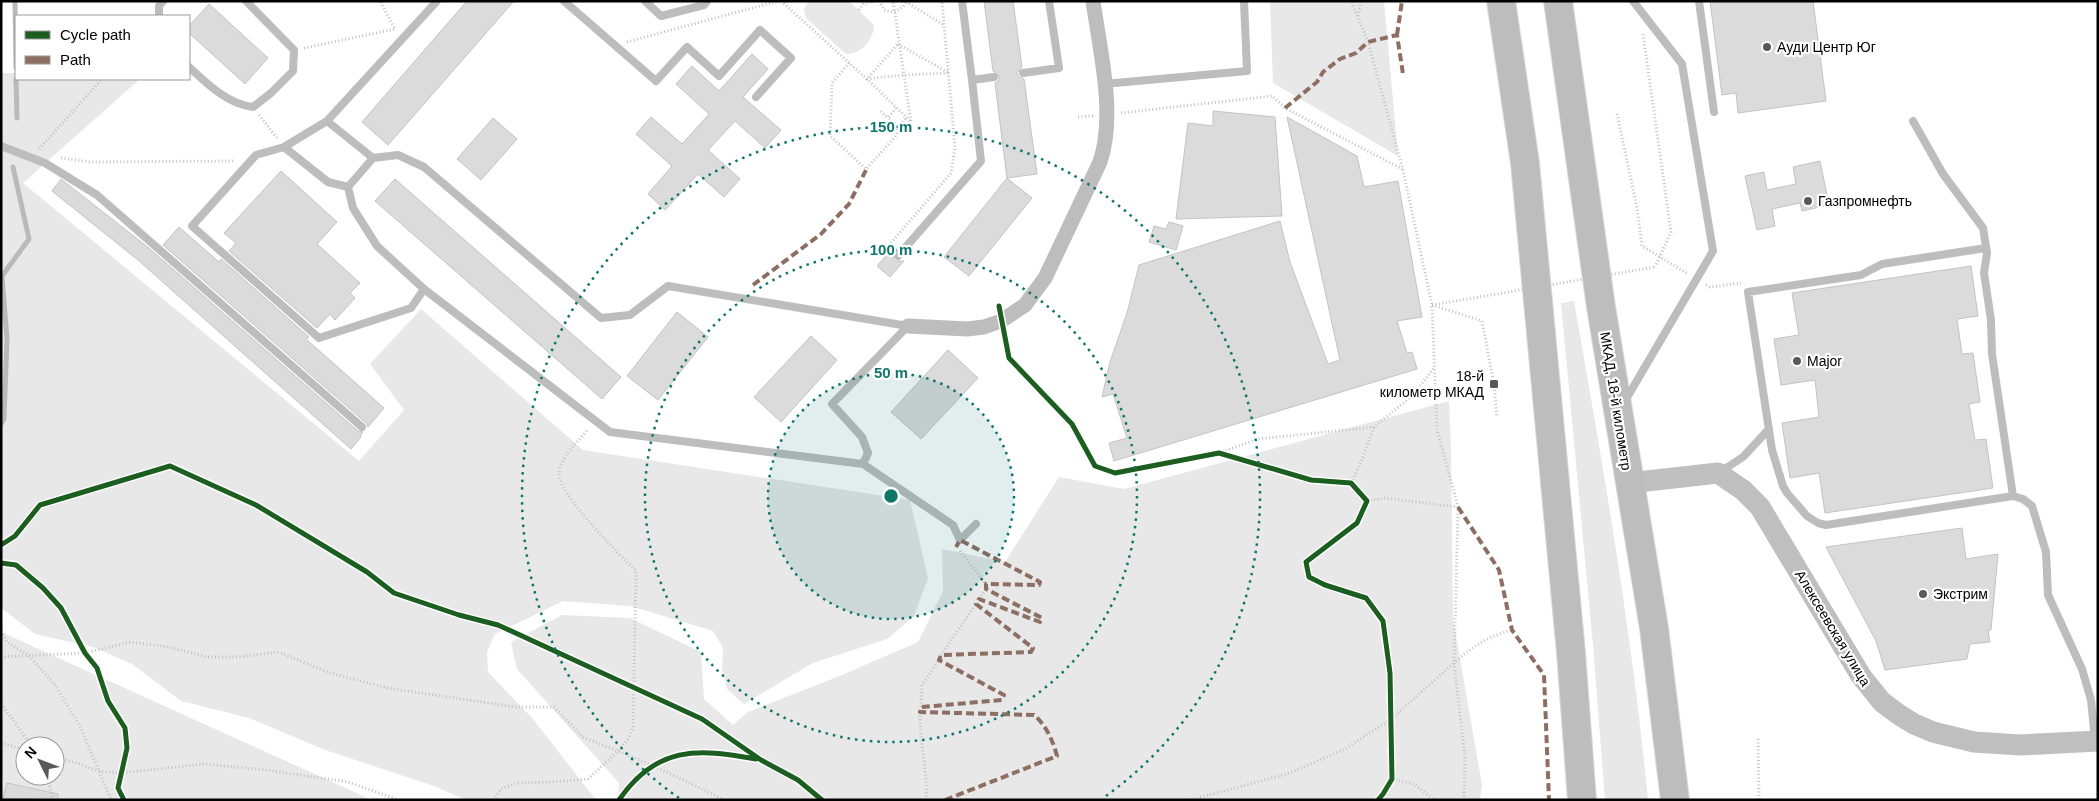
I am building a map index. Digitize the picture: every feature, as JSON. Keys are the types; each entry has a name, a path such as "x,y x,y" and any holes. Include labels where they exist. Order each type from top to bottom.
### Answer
{"highway":[{"path":"1501,1 1526,163 1571,653 1582,800"},
{"name":"МКАД, 18-й километр","path":"1558,1 1602,308 1629,484 1654,628 1675,800"}],"street":[{"path":"908,326 967,330 1001,321 1025,305 1044,278 1100,162 1105,146 1107,114 1093,1"},
{"path":"1629,484 1718,473"},
{"name":"Алексеевская улица","path":"1718,473 1743,490 1760,507 1861,676 1882,702 1898,714 1914,724 1933,732 1974,742 2036,745 2097,741"}],"lane":[{"path":"159,15 159,6 163,1"},
{"path":"190,68 239,106 253,107 271,94 292,71 294,50 246,1"},
{"path":"424,290 411,308 319,338 192,226 256,155 284,147 327,121 437,1"},
{"path":"564,1 656,81 687,47 719,76 760,30 791,58 756,97"},
{"path":"646,1 662,16 704,5 707,1"},
{"path":"898,256 981,162 962,1"},
{"path":"1023,73 1059,68 1049,1"},
{"path":"1104,84 1247,71 1244,1"},
{"path":"1619,411 1713,252 1682,64 1633,1"},
{"path":"1699,1 1714,112"},
{"path":"972,80 994,77"},
{"path":"327,121 373,158"},
{"path":"1913,121 1943,174 1983,228 1986,248 1984,273 1991,320 1992,354 2013,496"},
{"path":"1,146 45,164 97,195 362,427"},
{"path":"284,147 328,182 348,187"},
{"path":"348,187 373,158 398,155 424,167 601,318 630,315 668,286 908,326"},
{"path":"348,187 353,208 377,246 424,290 610,432 863,464 953,525 960,540 976,524"},
{"path":"1986,248 1882,264 1861,275 1748,292 1772,450 1787,493 1807,516 1818,523 1826,524 2013,496 2023,499 2032,506 2046,552 2048,595 2082,669 2093,711 2097,741"},
{"path":"863,464 868,453 862,437 832,404 908,326"},
{"path":"1718,473 1744,457 1769,429"}],"path":[{"path":"294,50 395,29 380,1"},
{"path":"618,48 626,42 779,1 867,79 911,122 893,1"},
{"path":"859,10 864,3 877,1 884,10 894,12 903,7 906,2 944,26"},
{"path":"891,243 951,173 955,148 950,73 942,1"},
{"path":"1351,1 1368,42 1403,170 1432,305 1437,430 1458,507 1454,663 1465,758 1464,800"},
{"path":"1358,17 1361,1"},
{"path":"1432,305 1655,267 1670,232 1640,9"},
{"path":"867,79 898,44"},
{"path":"898,44 950,73"},
{"path":"849,63 832,83 830,136 866,169 896,136 899,126 906,118"},
{"path":"867,79 950,73"},
{"path":"42,154 36,152 101,80"},
{"path":"1078,117 1272,96 1285,108 1403,170"},
{"path":"253,107 284,147"},
{"path":"888,118 896,108"},
{"path":"881,111 899,126"},
{"path":"1617,114 1637,208 1642,246 1659,258 1697,279"},
{"path":"56,158 91,162 250,161"},
{"path":"1710,287 1750,282"},
{"path":"1432,305 1482,321 1494,384 1497,417"},
{"path":"1351,483 1374,427 1412,396 1434,368"},
{"path":"493,800 501,789 518,783 588,778 618,751 628,739 633,728 636,571 599,534 563,487 559,474 564,458 595,421"},
{"path":"1210,454 1219,453 1258,439 1374,427"},
{"path":"1219,453 1228,455"},
{"path":"1343,482 1351,483 1356,489"},
{"path":"1362,495 1367,501"},
{"path":"1367,501 1384,498 1458,507"},
{"path":"1364,508 1367,501"},
{"path":"956,547 986,586 979,599"},
{"path":"942,655 976,604"},
{"path":"1190,800 1287,774 1345,749 1390,720 1475,645 1497,634 1512,630"},
{"path":"1,631 7,642 28,655 55,685 76,719 112,800"},
{"path":"1,657 85,653 131,642 169,647 207,657 238,657 279,652 330,673 388,688 514,707 554,707 583,737 652,765 725,800"},
{"path":"81,645 91,660"},
{"path":"926,800 927,783 920,731 922,685 939,660"},
{"path":"626,685 643,692"},
{"path":"1,704 25,736"},
{"path":"1390,710 1390,730"},
{"path":"1758,739 1759,800"},
{"path":"1,743 15,747"},
{"path":"65,760 98,771 120,773 203,764 266,770 348,782 399,800"},
{"path":"644,771 661,761"},
{"path":"119,780 122,764"},
{"path":"1388,787 1392,779 1392,769"},
{"path":"1392,779 1414,784 1434,800"},
{"path":"49,786 54,800"}],"shaded area":[{"path":"809,1 849,1 874,25 869,41 857,52 846,54 807,19 804,10"},
{"path":"1270,1 1384,1 1398,156 1273,83"},
{"path":"1,73 15,73 15,80 139,80 23,183 359,461 404,410 370,364 421,309 583,450 910,500 928,578 914,616 887,639 813,663 744,704 727,689 722,669 723,648 713,631 630,606 563,601 495,634 487,652 488,672 533,719 596,800 466,800 434,786 325,750 249,718 181,701 132,664 93,647 35,634 1,608"},
{"path":"1574,301 1625,612 1648,800 1605,800 1593,645 1561,303"},
{"path":"1449,401 1453,618 1482,785 1480,800 618,800 619,783 517,669 511,642 562,615 630,618 701,652 704,699 733,725 748,712 842,675 918,642 943,591 942,549 1005,562 1059,477 1124,489"},
{"path":"1,632 372,800 1,800"}],"building":[{"path":"467,1 514,1 388,145 362,122"},
{"path":"984,1 1013,1 1022,67 1017,73 1019,77 1024,79 1037,174 1007,178 995,83 999,80 999,76 993,71"},
{"name":"Ауди Центр Юг","path":"1710,1 1813,1 1826,101 1738,113 1736,93 1722,95"},
{"path":"209,4 268,58 245,84 190,34 190,25"},
{"path":"752,54 768,69 743,97 781,130 765,148 735,121 708,150 740,179 724,197 698,174 665,210 648,194 672,166 636,134 651,117 682,144 709,114 676,84 692,66 719,91"},
{"path":"1213,111 1275,117 1282,216 1176,219 1188,123 1213,126"},
{"path":"1287,117 1357,156 1364,187 1398,181 1422,317 1397,321 1407,353 1412,352 1417,369 1114,461 1109,443 1127,438 1113,394 1102,397 1110,362 1127,313 1139,265 1280,221 1290,262 1328,364 1340,360"},
{"path":"493,118 517,139 481,180 457,159"},
{"path":"1820,161 1829,205 1802,211 1800,203 1772,209 1775,226 1757,230 1745,176 1764,172 1767,190 1796,184 1793,167"},
{"path":"281,171 337,222 317,244 360,283 350,293 355,298 335,320 330,314 317,328 229,251 236,243 224,233"},
{"path":"1007,178 1032,198 969,276 944,257"},
{"path":"61,179 149,248 358,431 363,432 351,449 138,260 52,191"},
{"path":"395,179 621,377 602,399 375,201"},
{"path":"1169,222 1183,226 1176,250 1149,242 1154,226 1166,229"},
{"path":"179,227 219,262 221,259 309,337 306,339 384,408 368,427 366,423 163,245"},
{"path":"891,250 894,252 893,257 895,261 904,261 890,277 877,266"},
{"path":"1971,266 1978,316 1957,319 1962,354 1973,353 1980,402 1969,404 1975,440 1986,439 1993,488 1825,513 1819,473 1790,478 1782,423 1819,417 1815,380 1781,385 1774,339 1799,335 1792,293"},
{"path":"677,312 708,337 658,400 627,376"},
{"path":"811,336 837,360 781,422 754,397"},
{"path":"948,350 978,378 921,439 891,412"},
{"name":"Экстрим","path":"1962,528 1966,559 1998,554 1991,630 1988,630 1990,642 1970,644 1967,659 1885,670 1876,641 1826,547"},
{"path":"7,783 58,794 58,800 3,798"}],"waterway":[{"path":"15,1 15,15"},
{"path":"16,80 17,118"},
{"path":"1,424 4,419 7,339 2,276 29,239 13,167"}],"marked path":[{"path":"1397,35 1402,1"},
{"path":"1285,108 1317,82 1323,72 1340,59 1356,53 1368,42 1397,35 1403,74"},
{"path":"753,285 821,234 849,204 867,168"},
{"path":"1458,507 1499,570 1512,630 1544,675 1549,800"},
{"path":"945,800 1057,756 1048,734 1034,715 920,712 921,707 1002,700 1004,695 939,660 941,655 1031,652 1033,648 976,604 979,599 1040,622 1042,618 986,589 986,584 1039,585 1040,582 960,540 956,547"}],"cycle path":[{"path":"999,306 1009,358 1072,424 1095,466 1115,473 1219,453 1311,480 1351,483 1367,501 1357,523 1306,562 1309,577 1325,585 1366,598 1383,621 1390,673 1392,779 1378,800"},
{"path":"1,545 15,536 40,505 170,466 256,505 367,572 394,593 459,615 498,625 702,719 761,760 798,780 822,800"},
{"path":"1,563 16,565 43,588 61,608 85,653 97,668 108,701 125,728 127,748 118,788 124,800"},
{"path":"619,800 633,782 648,769 663,760 679,755 715,753 756,759"}],"place":[{"name":"Ауди Центр Юг","path":"1767,47"},
{"name":"Газпромнефть","path":"1808,201"},
{"name":"Major","path":"1797,361"},
{"name":"18-й километр МКАД","path":"1494,384"},
{"name":"Экстрим","path":"1923,594"}]}
